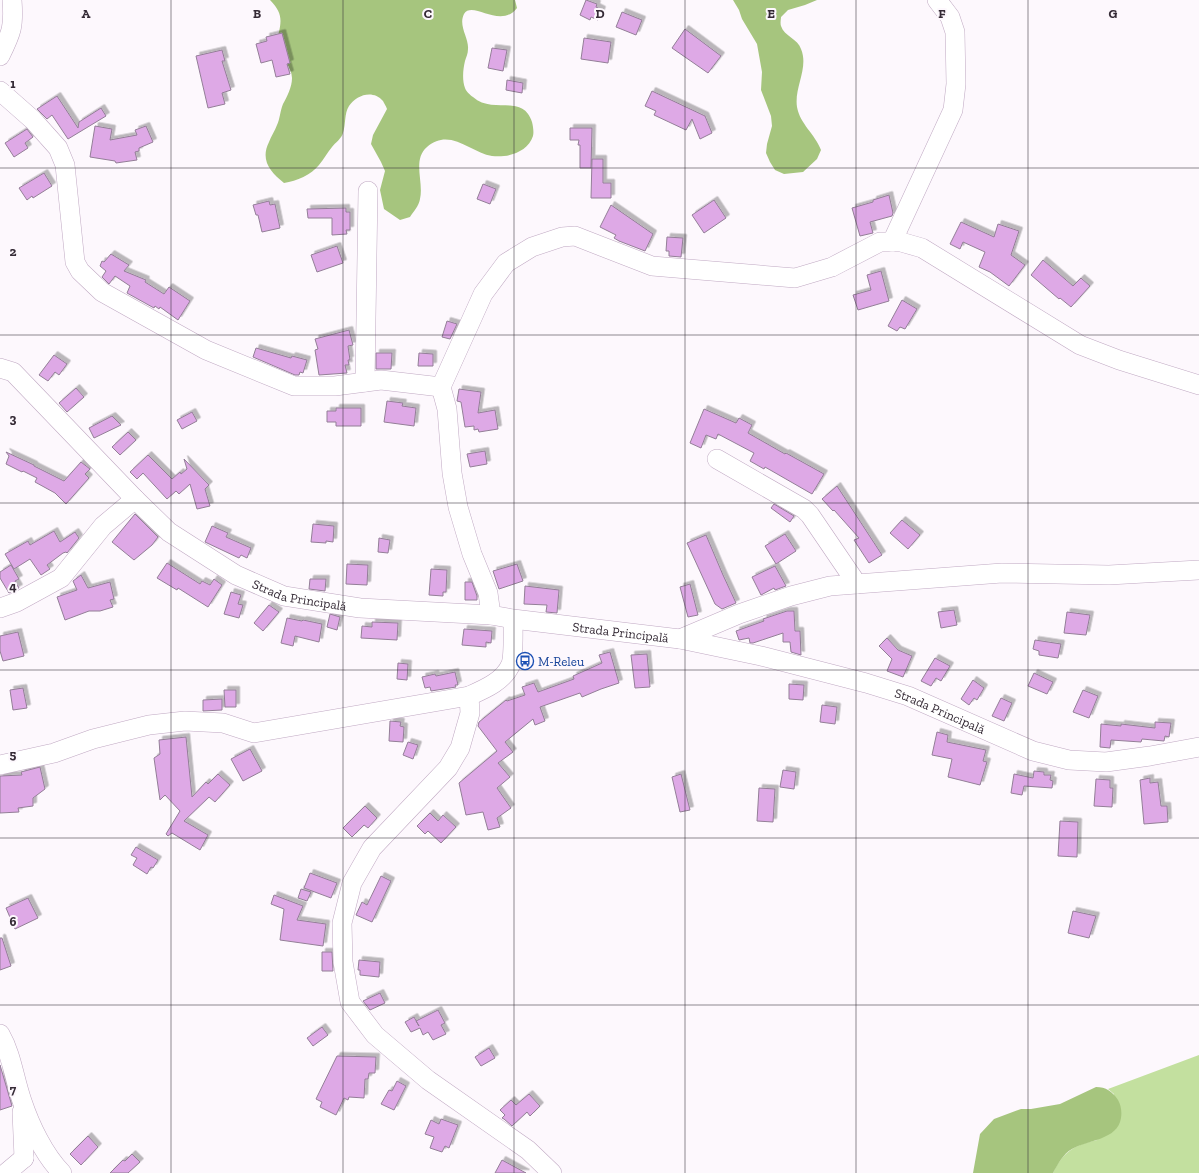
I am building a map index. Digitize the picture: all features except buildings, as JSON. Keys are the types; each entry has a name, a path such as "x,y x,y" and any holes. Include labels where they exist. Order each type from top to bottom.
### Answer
{"street":[{"path":"0,56 10,36 13,19 12,0"},
{"path":"892,242 953,110 956,84 955,32 950,17 937,0"},
{"path":"0,91 33,120 58,148 65,165 75,262 80,271 102,292 206,350 294,386 335,386 381,380 441,387"},
{"path":"365,382 368,191"},
{"path":"491,615 488,594 472,554 458,507 452,473 447,409 441,387 483,294 506,263 532,247 562,237 575,236 652,266 794,278 832,267 880,242 901,242 922,248 1080,345 1119,360 1199,385"},
{"name":"Strada Principală","path":"0,368 13,372 135,499 169,532 236,575 284,596 360,608 491,615 680,639 760,656 866,683 901,694 1033,751 1069,760 1106,762 1199,747"},
{"path":"718,459 804,509 810,515 857,584"},
{"path":"0,608 17,602 61,578 103,526 135,499"},
{"name":"Strada Principală","path":"680,639 739,614 791,596 830,586 1002,573 1109,575 1199,570"},
{"path":"0,765 54,753 93,739 149,725 185,721 223,723 254,733 469,696 487,688 502,677 512,662 513,619"},
{"path":"469,696 470,713 460,748 448,768 372,848 352,883 342,923 343,962 346,982 350,1002 375,1035 428,1080 528,1150 552,1173"},
{"path":"0,1034 7,1046 22,1101 39,1141 60,1171"},
{"path":"22,1101 24,1158"},
{"path":"24,1158 60,1171"},
{"path":"6,1173 24,1158"}],"green space":[{"path":"270,0 515,0 517,8 510,14 503,16 495,16 474,10 468,11 464,14 462,23 468,45 468,52 464,67 463,82 467,92 481,102 515,106 522,108 528,113 533,129 533,136 530,142 517,153 504,156 484,154 452,140 436,142 427,147 420,158 419,165 421,186 420,199 416,209 410,217 400,220 384,209 380,190 385,171 371,144 373,135 387,109 379,97 370,94 360,96 349,106 346,112 344,130 340,139 330,149 316,169 294,181 284,183 274,174 268,165 266,160 266,148 278,123 282,107 288,95 292,81 292,74 276,45 280,26 280,16"},
{"path":"733,0 817,0 788,10 781,17 781,25 783,29 797,43 803,56 802,70 797,92 797,107 801,119 821,150 817,159 803,172 784,174 775,170 766,153 772,126 771,116 761,90 762,72 757,44"},
{"path":"1199,1055 1199,1173 1053,1173 1061,1160 1070,1150 1082,1144 1097,1140 1114,1094 1108,1089"},
{"path":"1096,1087 1106,1089 1111,1092 1121,1106 1121,1118 1119,1125 1114,1131 1108,1135 1078,1146 1069,1151 1053,1173 973,1173 980,1134 994,1119 1021,1109 1031,1109 1060,1104"}],"place":[{"name":"M-Releu","path":"525,661"}]}
